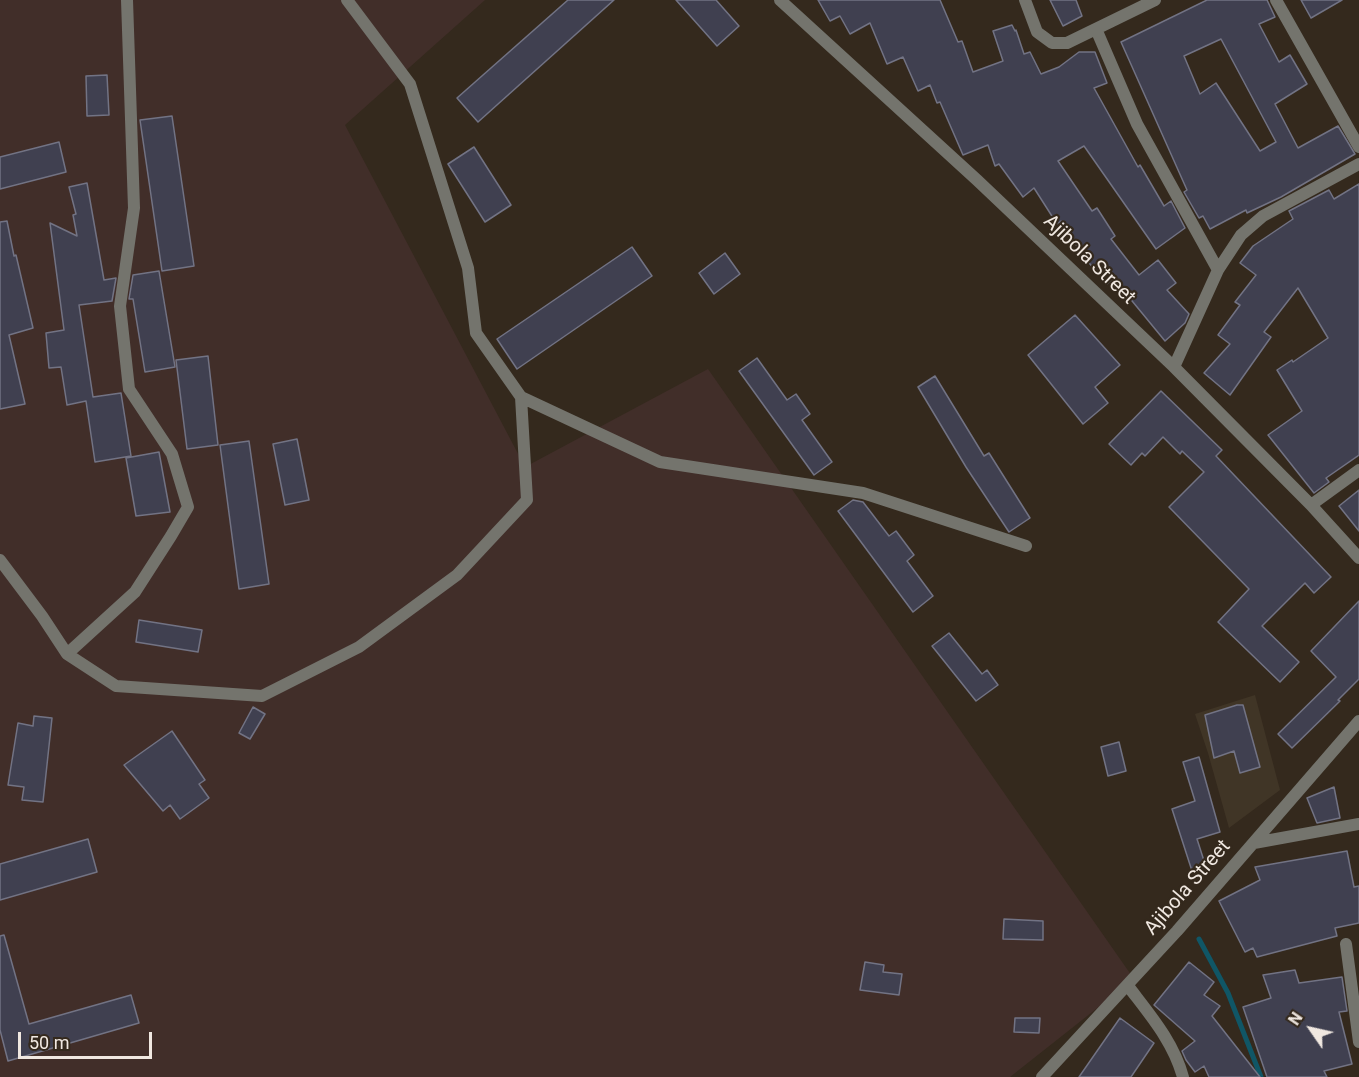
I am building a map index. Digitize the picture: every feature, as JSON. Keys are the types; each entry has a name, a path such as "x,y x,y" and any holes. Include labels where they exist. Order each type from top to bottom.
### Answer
{"street":[{"path":"67,654 135,592 188,507 172,454 129,389 120,306 134,208 127,0"},
{"path":"347,0 410,84 468,268 476,333 521,397 660,462 863,493 1026,546"},
{"name":"Ajibola Street","path":"780,0 977,180 1174,367 1311,505 1359,558"},
{"path":"1025,0 1037,33 1052,43 1066,43 1155,0"},
{"path":"1276,0 1359,147"},
{"path":"1096,29 1137,124 1218,270"},
{"path":"1174,367 1218,270 1241,235 1263,216 1359,164"},
{"path":"0,560 67,654 116,686 262,696 360,647 457,575 527,500 521,397"},
{"path":"1311,505 1359,470"},
{"name":"Ajibola Street","path":"1042,1077 1128,986 1359,721"},
{"path":"1254,843 1359,824"},
{"path":"1346,944 1359,1042"},
{"path":"1128,986 1165,1035 1178,1058 1183,1077"}],"shaded area":[{"path":"0,0 485,0 345,125 525,467 708,369 1134,979 1010,1077 0,1077"},
{"path":"1255,695 1280,790 1229,828 1195,714"}],"building":[{"path":"568,0 614,0 478,122 457,98"},
{"path":"676,0 716,0 739,26 717,46"},
{"path":"818,0 940,0 958,42 962,41 973,72 1003,61 993,31 1012,25 1024,54 1030,52 1041,74 1059,67 1079,52 1095,52 1107,83 1094,88 1138,167 1140,165 1164,206 1171,201 1185,228 1156,249 1084,146 1058,161 1092,211 1097,208 1115,236 1111,239 1139,275 1158,260 1176,283 1167,290 1189,314 1185,323 1165,341 1114,279 1107,284 1084,257 1061,221 1057,224 1034,188 1023,197 999,164 995,166 988,145 963,155 930,85 918,91 903,57 887,64 870,23 850,34 840,16 830,21"},
{"path":"1050,0 1076,0 1082,16 1063,26"},
{"path":"1207,0 1267,0 1275,17 1259,24 1279,62 1290,55 1307,84 1275,104 1298,148 1338,126 1355,154 1281,197 1247,213 1246,210 1210,229 1203,216 1199,218 1184,192 1187,190 1121,42","holes":["1221,39 1276,142 1260,151 1216,83 1200,94 1184,56"]},
{"path":"1301,0 1342,0 1311,18"},
{"path":"107,75 109,115 87,116 86,76"},
{"path":"172,116 194,266 162,271 140,120"},
{"path":"59,142 66,172 0,189 0,157"},
{"path":"474,147 511,205 485,222 448,164"},
{"path":"87,183 104,280 116,278 112,301 79,305 93,397 121,393 131,456 95,462 86,401 67,405 61,367 49,368 46,333 64,330 50,223 77,236 73,215 76,214 69,187"},
{"path":"1359,184 1359,455 1326,478 1329,482 1314,493 1268,435 1302,411 1277,370 1328,338 1298,288 1264,332 1271,337 1230,395 1204,373 1230,344 1218,335 1240,305 1235,302 1256,275 1240,263 1253,246 1293,219 1289,211 1329,190 1334,199"},
{"path":"7,221 33,328 9,335 25,404 0,409 0,222"},
{"path":"632,247 652,276 517,369 497,339"},
{"path":"725,253 740,274 714,294 699,273"},
{"path":"159,271 175,367 145,372 133,299 129,299 133,275"},
{"path":"1075,315 1120,365 1095,387 1108,403 1083,424 1028,355"},
{"path":"208,356 218,445 187,449 176,360"},
{"path":"757,358 787,400 796,394 810,414 802,420 832,462 814,475 739,371"},
{"path":"935,376 984,456 989,453 1030,518 1009,532 966,467 918,387"},
{"path":"1161,391 1222,450 1216,456 1331,577 1314,593 1305,583 1262,626 1299,662 1280,682 1218,622 1249,589 1169,507 1204,472 1182,451 1180,454 1163,437 1145,456 1142,453 1131,465 1109,444"},
{"path":"297,439 309,500 285,505 273,444"},
{"path":"249,441 269,584 239,589 220,445"},
{"path":"159,452 170,512 136,516 126,458"},
{"path":"1359,490 1359,531 1339,506"},
{"path":"853,500 863,502 889,536 896,531 914,555 907,561 933,596 913,612 838,511"},
{"path":"1359,601 1359,679 1292,748 1278,734 1336,677 1311,651"},
{"path":"139,620 202,630 198,652 136,642"},
{"path":"949,633 982,674 987,670 998,685 976,701 932,646"},
{"path":"1243,705 1260,767 1240,773 1234,751 1214,758 1205,715"},
{"path":"253,707 265,714 250,739 239,733"},
{"path":"34,716 52,718 43,802 22,800 24,787 8,785 18,723 33,726"},
{"path":"172,731 205,780 199,784 209,798 180,819 170,805 163,811 124,765"},
{"path":"1119,742 1126,771 1108,776 1101,747"},
{"path":"1199,757 1220,832 1197,839 1206,867 1192,871 1172,809 1195,801 1183,762"},
{"path":"1334,787 1340,818 1317,823 1307,798"},
{"path":"88,839 97,872 0,900 0,864"},
{"path":"1347,851 1354,887 1359,886 1359,923 1335,928 1337,936 1257,957 1253,948 1245,952 1219,901 1260,880 1255,867"},
{"path":"1004,919 1043,921 1043,940 1003,939"},
{"path":"4,935 29,1024 131,995 139,1023 8,1061 0,1030 0,936"},
{"path":"865,962 884,965 883,972 902,974 899,995 860,990"},
{"path":"1189,962 1214,982 1204,995 1220,1006 1212,1016 1260,1077 1209,1077 1204,1066 1195,1072 1186,1060 1182,1051 1195,1041 1154,1005"},
{"path":"1295,970 1299,983 1342,977 1347,1011 1339,1012 1352,1064 1324,1071 1327,1077 1267,1077 1243,1007 1271,998 1263,975"},
{"path":"1015,1018 1040,1018 1039,1033 1014,1032"},
{"path":"1120,1018 1154,1043 1131,1077 1079,1077"}],"waterway":[{"path":"1199,939 1228,993 1261,1077"}]}
